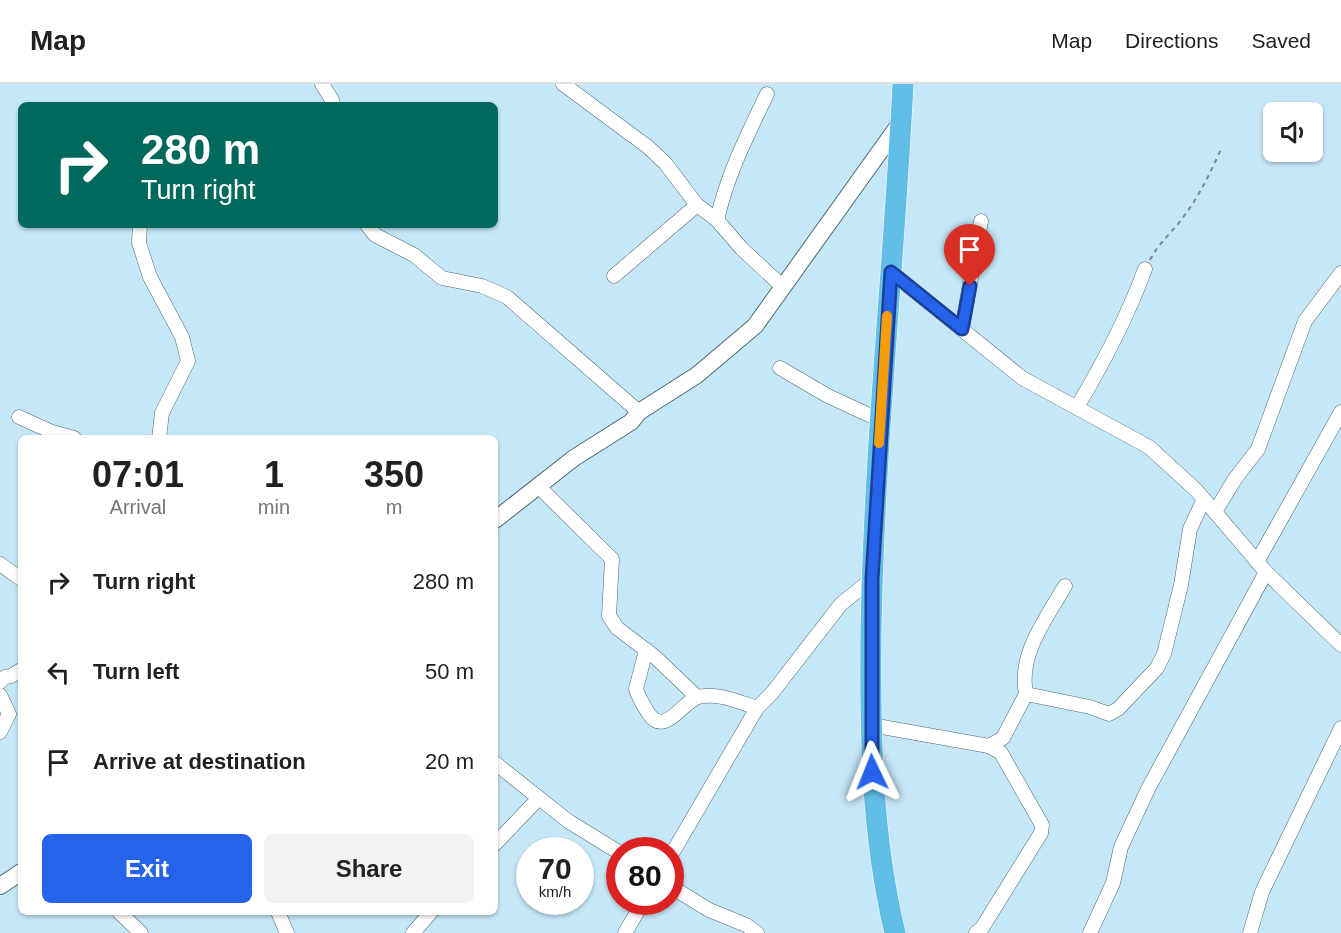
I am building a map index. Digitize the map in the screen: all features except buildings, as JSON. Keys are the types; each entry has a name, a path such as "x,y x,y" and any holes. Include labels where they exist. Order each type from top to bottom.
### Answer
{"highway":[{"path":"895,933 879,852 871,725 872,579 880,420 903,84"}],"street":[{"path":"322,84 332,102"},
{"path":"563,84 648,147 665,163 697,204 717,220 742,249 783,287"},
{"path":"717,220 723,192 736,157 767,94"},
{"path":"498,518 574,458 631,423 639,412 697,375 755,326 901,122"},
{"path":"614,276 697,204"},
{"path":"962,329 981,221"},
{"path":"140,228 139,243 150,277 182,337 188,361 162,413 159,435"},
{"path":"369,228 375,235 414,255 442,278 482,286 507,297 639,412"},
{"path":"1077,407 1110,352 1145,269"},
{"path":"891,272 1004,365 1149,447 1204,500 1261,567 1341,645"},
{"path":"1215,512 1261,441 1305,321 1341,273"},
{"path":"780,368 828,396 880,420"},
{"path":"1090,933 1113,884 1121,847 1148,789 1341,412"},
{"path":"19,417 63,435"},
{"path":"538,486 612,559 609,616 617,628 646,650 697,697"},
{"path":"1026,694 1090,707 1109,714 1118,710 1157,668 1164,654 1181,585 1190,529 1204,500"},
{"path":"0,564 18,577"},
{"path":"682,837 757,708 772,693 841,604 872,579"},
{"path":"995,749 1026,694 1023,679 1027,659 1036,636 1065,586"},
{"path":"646,650 636,690 653,720 660,723 666,721 697,697 722,697 757,708"},
{"path":"0,682 5,677 18,672"},
{"path":"0,695 9,714 0,732"},
{"path":"871,725 995,749 1042,825 1041,833 982,928 976,933"},
{"path":"1250,933 1262,892 1341,728"},
{"path":"498,766 539,798 606,843"},
{"path":"498,841 539,798"},
{"path":"0,886 18,874"},
{"path":"684,895 709,910 746,925 757,933"},
{"path":"122,915 141,933"},
{"path":"279,915 287,933"},
{"path":"413,933 428,915"},
{"path":"625,933 635,915"}],"path":[{"path":"1145,269 1157,245 1183,218 1206,182 1222,147"}],"slow traffic":[{"path":"879,443 887,316"}],"route":[{"path":"872,772 872,579 880,420 891,272 962,329 970,286"}]}
